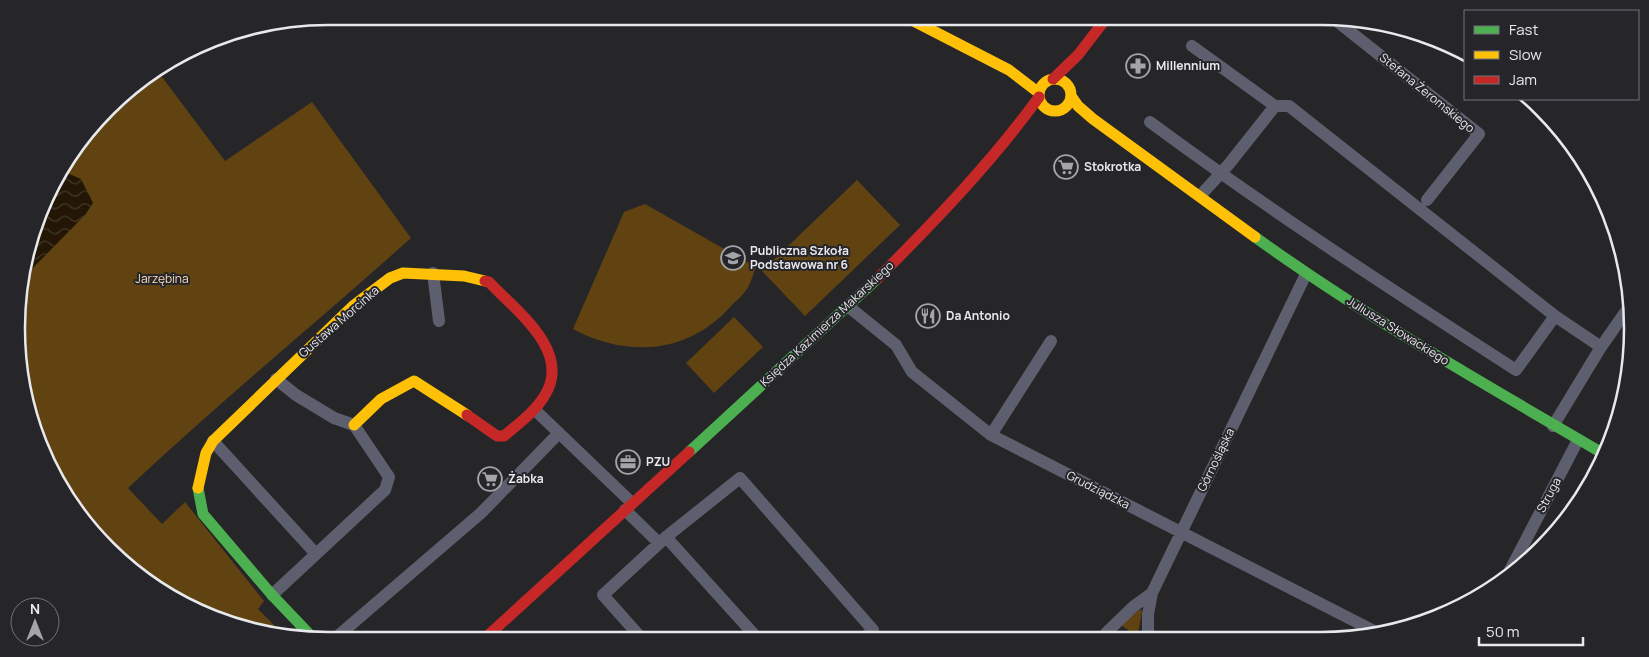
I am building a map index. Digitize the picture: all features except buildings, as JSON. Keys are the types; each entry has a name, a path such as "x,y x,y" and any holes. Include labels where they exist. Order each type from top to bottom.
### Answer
{"street":[{"path":"922,25 1009,70 1039,95 1047,109 1053,111 1063,109 1071,92 1069,78 1078,56"},
{"path":"1039,95 1049,80 1078,56 1101,25"},
{"name":"Stefana Żeromskiego","path":"1345,26 1479,134 1426,200"},
{"path":"1192,46 1275,106 1289,106 1555,316 1601,347"},
{"path":"1009,70 1049,80 1063,81 1071,92"},
{"name":"Juliusza Słowackiego","path":"1071,92 1078,106 1093,119 1306,274 1553,426 1598,451"},
{"name":"Księdza Kazimierza Makarskiego","path":"492,632 849,307 919,237 1018,126 1039,95"},
{"path":"1200,196 1219,173 1230,164 1275,106"},
{"name":"Księdza Kazimierza Makarskiego","path":"1018,126 1035,112 1047,109"},
{"name":"Juliusza Słowackiego","path":"1063,109 1093,119"},
{"path":"1150,122 1219,173 1370,276 1516,370 1555,316"},
{"name":"Gustawa Morcinka","path":"306,631 272,595 203,514 198,486 206,453 213,441 353,306 390,278 403,273 464,276 489,282 544,340 552,360 548,394 534,410 504,436 497,436 424,386 414,382 395,389 374,403 354,424"},
{"path":"433,273 439,321"},
{"name":"Górnośląska","path":"1108,632 1134,606 1152,593 1306,274"},
{"name":"Grudziądzka","path":"849,307 896,345 912,372 991,435 1368,628"},
{"path":"1553,426 1601,347 1623,315"},
{"path":"991,435 1051,341"},
{"path":"272,595 386,490 389,477 385,468 354,424 334,418 296,395 276,379"},
{"path":"534,410 559,433 628,507 752,632"},
{"path":"342,632 481,513 559,433"},
{"name":"Struga","path":"1514,562 1578,440"},
{"path":"213,441 316,554"},
{"path":"635,632 604,595 662,540 740,478 873,630 871,632"},
{"path":"1148,632 1148,614 1152,593"}],"green space":[{"name":"Jarzębina","path":"161,75 225,161 312,102 411,238 198,424 128,488 162,524 185,502 264,601 258,609 276,627 231,616 194,601 160,581 128,557 100,529 76,497 56,463 41,426 31,388 26,348 26,309 35,250 48,212 76,160 100,128 128,100"},
{"path":"857,180 900,225 805,316 762,271"},
{"path":"645,204 756,267 748,287 714,322 696,334 677,342 636,347 594,338 573,329 624,212"},
{"path":"734,317 763,347 714,393 686,363"},
{"path":"1140,609 1142,611 1138,632 1131,632 1121,625"}],"water":[{"path":"68,173 81,179 93,203 85,215 31,270 35,250 48,212"}],"traffic: fast":[{"path":"1255,237 1383,323 1598,451"},
{"path":"689,452 877,279"},
{"path":"198,488 203,514 272,595 306,631"}],"traffic: slow":[{"path":"922,25 1009,70 1039,93"},
{"path":"1055,79 1067,83 1071,95 1067,107 1055,111 1043,107 1039,95 1043,83 1055,79"},
{"path":"1071,96 1078,106 1093,119 1255,237"},
{"path":"198,488 206,453 213,441 353,306 390,278 403,273 464,276 485,281"},
{"path":"354,425 381,399 414,381 467,415"}],"traffic: jam":[{"path":"1053,79 1078,55 1101,25"},
{"path":"877,279 941,214 982,168 1039,97"},
{"path":"467,415 497,436 504,436 536,407 545,395 551,379 551,363 546,348 537,333 526,319 489,282 485,281"},
{"path":"492,632 689,452"}],"place":[{"name":"Millennium","path":"1138,66"},
{"name":"Stokrotka","path":"1066,167"},
{"name":"Publiczna Szkoła Podstawowa nr 6","path":"733,258"},
{"name":"Da Antonio","path":"928,316"},
{"name":"PZU","path":"628,462"},
{"name":"Żabka","path":"490,479"}]}
